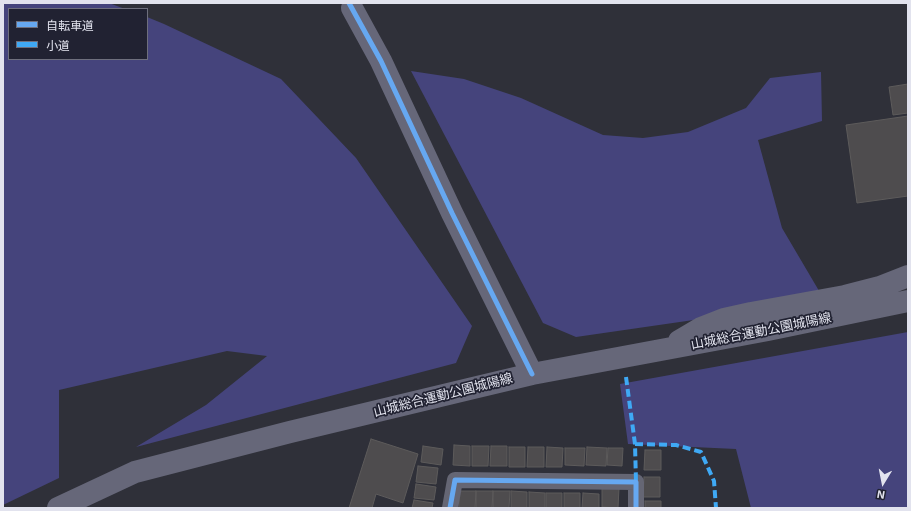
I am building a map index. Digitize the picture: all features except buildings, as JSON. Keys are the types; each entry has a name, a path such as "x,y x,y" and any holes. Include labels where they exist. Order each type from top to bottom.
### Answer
{"main road":[{"path":"352,8 381,61 452,213 532,374"},
{"path":"664,349 701,328 724,319 845,296 880,287 908,276"},
{"name":"山城総合運動公園城陽線","path":"58,508 135,472 290,432 532,374 768,330 908,301"}],"street":[{"path":"450,508 455,480 636,482 636,508"}],"shaded area":[{"path":"3,3 109,3 122,8 8,8 8,60 148,60 148,17 281,79 356,158 472,326 456,363 136,447 206,405 267,356 227,351 59,390 59,478 3,505"},
{"path":"411,71 464,79 521,98 603,135 643,138 688,132 746,108 770,78 821,72 822,121 758,140 782,228 825,301 576,337 543,323"},
{"path":"908,332 908,508 751,508 736,449 628,444 620,384"}],"marked path":[{"path":"626,377 635,444 636,482"},
{"path":"635,444 676,445 701,452 714,481 716,508"}],"cycle path":[{"path":"349,3 381,61 452,213 532,374"},
{"path":"450,508 455,480 636,482 636,508"}]}
